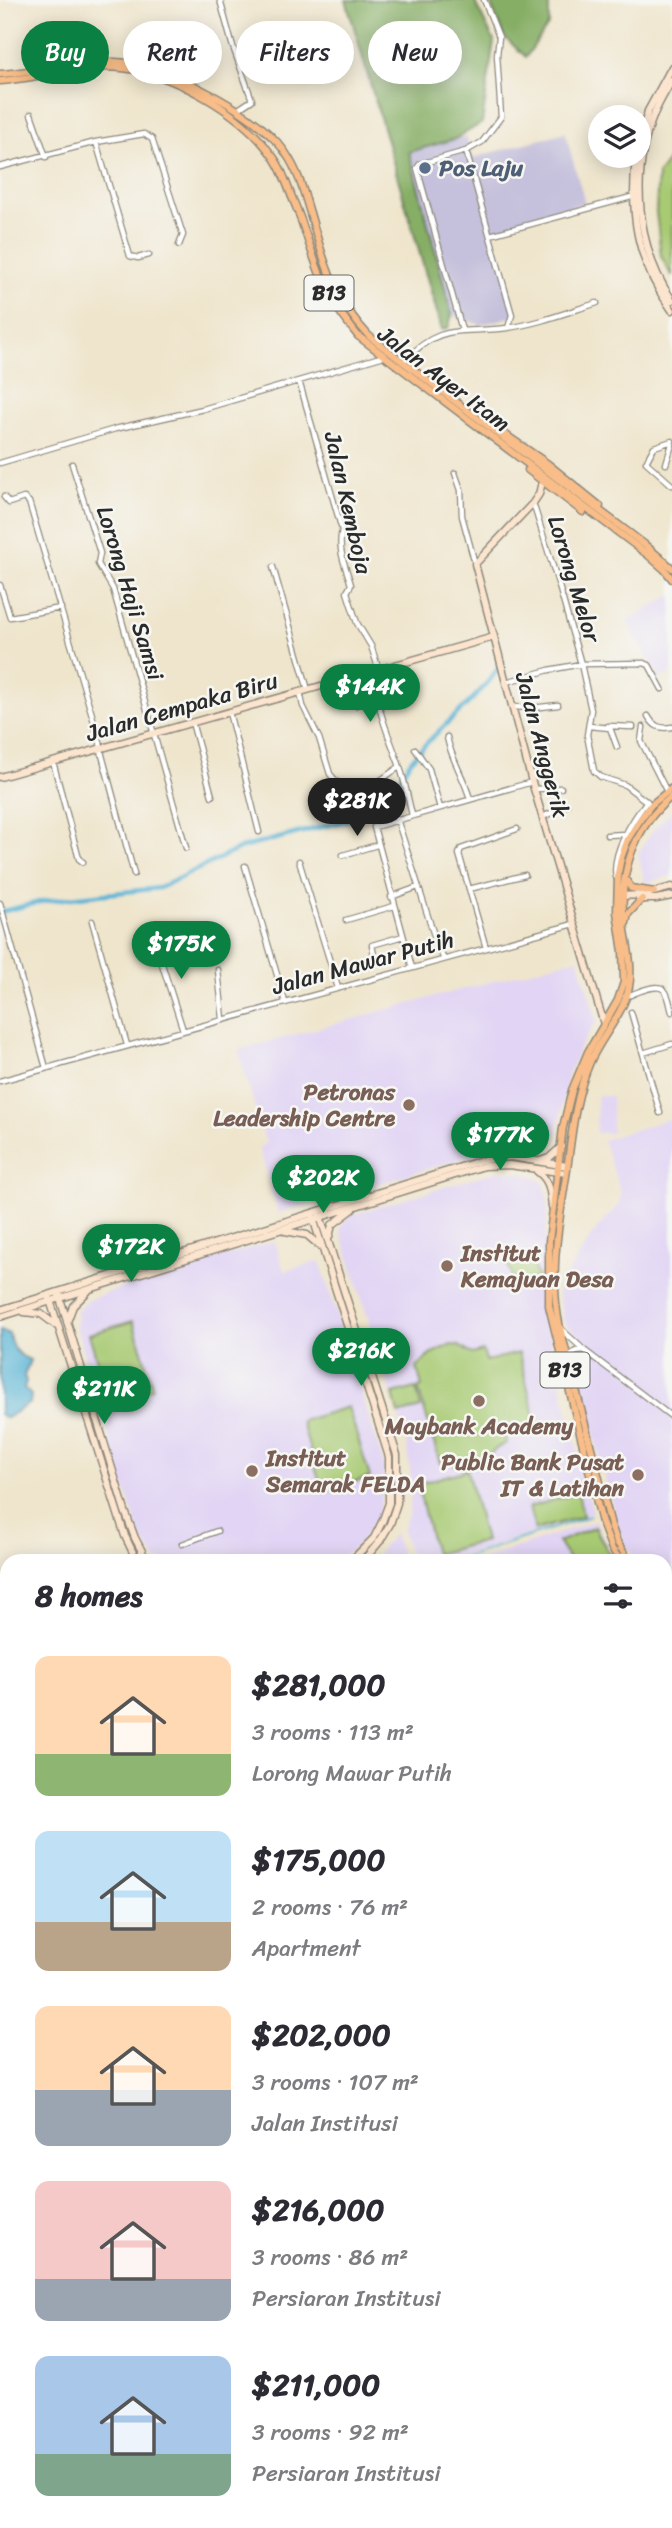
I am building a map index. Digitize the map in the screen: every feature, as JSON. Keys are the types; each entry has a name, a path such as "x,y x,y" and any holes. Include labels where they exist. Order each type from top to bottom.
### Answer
{"main road":[{"name":"B13","path":"0,74 97,61 120,62 166,72 237,110 272,136 298,174 334,287 360,326 386,353"},
{"name":"Jalan Ayer Itam","path":"0,81 94,68 121,68 156,74 215,104 247,127 272,154 307,233 323,283 358,336 403,362 491,428 506,434 548,464 672,568"},
{"path":"272,154 276,159 281,159 285,156 283,150"},
{"path":"284,177 288,168 298,174"},
{"name":"Jalan Ayer Itam","path":"386,353 634,545 672,579"},
{"path":"496,440 542,482 634,545"},
{"name":"B13","path":"616,1554 602,1523 549,1306 549,1241 578,1092 591,1059 630,984 630,963 621,896 617,885 621,858 628,839 649,803 670,792"},
{"name":"B13","path":"625,1554 611,1525 559,1328 554,1288 563,1169 561,1147 572,1090 588,1052 618,1000 624,982 621,896 631,852 641,831 670,792"},
{"path":"625,875 631,888 654,892"},
{"path":"625,928 628,914 642,899"}],"street":[{"path":"220,0 252,100 237,110"},
{"path":"463,330 417,168 420,164 466,151 482,142 501,117 497,55 499,37 484,0"},
{"path":"651,106 672,67"},
{"path":"672,80 650,127 636,196 648,255 672,300"},
{"path":"30,114 46,157"},
{"path":"0,167 96,142 145,134 152,139 183,234 179,245"},
{"path":"96,142 130,256 138,258 149,255"},
{"path":"466,151 512,315 508,328"},
{"path":"636,168 636,233 643,257 660,293 672,310"},
{"path":"490,235 636,196"},
{"path":"403,362 433,337 463,330 508,328 597,303"},
{"path":"512,315 524,324"},
{"path":"0,463 115,429 166,418 299,381 386,353"},
{"name":"Jalan Kemboja","path":"299,381 341,530 341,554 350,583 347,592 357,623 371,646 385,730 401,773 412,815"},
{"path":"666,464 672,442"},
{"path":"672,442 654,447 646,459 648,465 672,485"},
{"name":"Lorong Haji Samsi","path":"72,464 100,553 98,564 113,589 186,848"},
{"name":"Jalan Anggerik","path":"456,473 461,490 462,516 474,564 543,817 604,1024"},
{"path":"474,564 533,503 542,482"},
{"path":"4,497 9,503 24,498 29,502 101,748 134,874"},
{"name":"Lorong Melor","path":"533,503 581,664 591,710 587,735 597,774 625,785 649,803"},
{"path":"273,567 308,690"},
{"path":"0,585 10,617 61,608"},
{"name":"Jalan Cempaka Biru","path":"0,777 494,637"},
{"path":"506,682 581,664 647,663 662,689"},
{"path":"351,678 356,705"},
{"path":"300,692 330,774 341,787 351,811"},
{"path":"513,707 558,705"},
{"path":"229,712 258,832"},
{"path":"648,716 659,728 672,727"},
{"path":"192,722 212,796"},
{"path":"589,726 633,727"},
{"path":"607,726 617,747"},
{"path":"643,727 641,741 670,792"},
{"path":"447,737 450,753 470,799"},
{"path":"417,751 429,769 440,808"},
{"path":"53,762 79,859 83,862"},
{"path":"401,773 378,782 383,800 397,820 438,948 444,959"},
{"path":"412,968 373,830 376,825 470,799 534,785 561,788"},
{"path":"617,885 615,868 625,834 649,803"},
{"path":"543,817 567,805"},
{"path":"486,948 459,854 461,849 517,829"},
{"path":"607,835 625,834"},
{"path":"343,855 377,845"},
{"path":"299,861 338,988"},
{"path":"245,866 285,1002"},
{"path":"469,889 524,875"},
{"path":"391,897 418,887"},
{"path":"621,896 642,895 672,887"},
{"path":"621,896 642,899 672,896"},
{"path":"0,903 46,1068"},
{"path":"346,920 394,906"},
{"path":"92,921 127,1045"},
{"name":"Jalan Mawar Putih","path":"0,1081 574,924"},
{"path":"375,960 372,945 402,936"},
{"path":"155,939 183,1030"},
{"path":"218,970 223,1019"},
{"path":"630,984 633,990 639,992"},
{"path":"625,997 659,987 669,994 672,1012"},
{"path":"631,1012 660,1113"},
{"path":"643,1053 672,1044"},
{"path":"539,1161 549,1158 561,1147"},
{"path":"59,1296 483,1160 511,1157 539,1161 563,1169"},
{"path":"0,1310 89,1289 280,1230 316,1215 357,1206 484,1166 563,1169"},
{"path":"533,1168 550,1186 552,1216"},
{"path":"330,1245 329,1231 332,1225 357,1206"},
{"path":"316,1215 330,1245 397,1455 397,1503 390,1524 369,1554"},
{"path":"316,1215 323,1249 389,1457 389,1503 374,1538 358,1554"},
{"path":"280,1230 307,1236 323,1249"},
{"path":"67,1323 73,1306 89,1289"},
{"path":"59,1296 125,1511 143,1554"},
{"path":"0,1317 50,1298"},
{"path":"50,1298 133,1554"},
{"path":"18,1311 41,1314 58,1328"},
{"path":"559,1328 672,1417"},
{"path":"568,1357 576,1351 584,1350"},
{"path":"182,1544 218,1531"}],"shaded area":[{"path":"565,132 585,203 492,230 517,315 481,325 452,315 409,152 466,137 473,158"},
{"path":"672,595 672,672 660,679 627,621"},
{"path":"672,811 672,875 645,883 638,853 654,829"},
{"name":"Petronas Leadership Centre","path":"578,958 597,1021 580,1046 568,1075 557,1135 548,1148 533,1151 492,1150 278,1213 259,1147 266,1144 238,1050"},
{"path":"597,1096 612,1096 612,1133 596,1133"},
{"path":"672,1118 672,1554 632,1554 624,1543 574,1359 584,1355 588,1345 564,1323 557,1290 593,1234 619,1204 621,1193 603,1140"},
{"path":"498,1171 531,1175 544,1183 548,1198 542,1288 545,1318 593,1513 468,1554 410,1554 402,1531 409,1512 412,1486 406,1440 340,1229 348,1216"},
{"path":"275,1241 284,1271 320,1261 383,1463 385,1479 378,1515 359,1544 345,1554 152,1554 141,1537 132,1510 76,1325 77,1310 88,1300 142,1280"},
{"path":"595,1521 612,1554 497,1554"},
{"path":"394,1533 401,1554 377,1554"}],"green space":[{"path":"346,0 474,0 494,41 482,123 455,139 409,152 452,315 448,328 442,330 370,84 462,84 462,21 368,21 368,76"},
{"path":"489,0 549,0 549,24 526,57 504,37"},
{"path":"672,155 672,276 661,256 656,212 658,174"},
{"path":"531,1257 538,1278 515,1286 508,1264"},
{"path":"133,1321 153,1388 109,1401 89,1334"},
{"path":"452,1345 472,1354 483,1351 486,1361 519,1353 538,1429 505,1436 506,1443 482,1462 469,1467 440,1463 418,1388 422,1387 417,1368 432,1354"},
{"path":"416,1388 421,1408 398,1414 393,1394"},
{"path":"348,1407 370,1477 323,1492 301,1421"},
{"path":"467,1470 485,1541 435,1554 417,1484"},
{"path":"578,1493 583,1516 535,1530 529,1507"},
{"path":"595,1527 609,1554 566,1554 558,1542"}],"water":[{"path":"0,1330 9,1334 18,1353 30,1360 24,1376 24,1388 31,1395 30,1403 6,1418 0,1414"}],"waterway":[{"path":"0,912 44,901 159,888 241,848 371,814 388,797 420,750 479,693 499,667"},
{"path":"475,1554 590,1516"}],"place":[{"name":"Pos Laju","path":"425,168"},
{"name":"Petronas Leadership Centre","path":"409,1105"},
{"name":"Institut Kemajuan Desa","path":"447,1266"},
{"name":"Maybank Academy","path":"479,1401"},
{"name":"Institut Semarak FELDA","path":"252,1471"},
{"name":"Public Bank Pusat IT & Latihan","path":"638,1475"}]}
